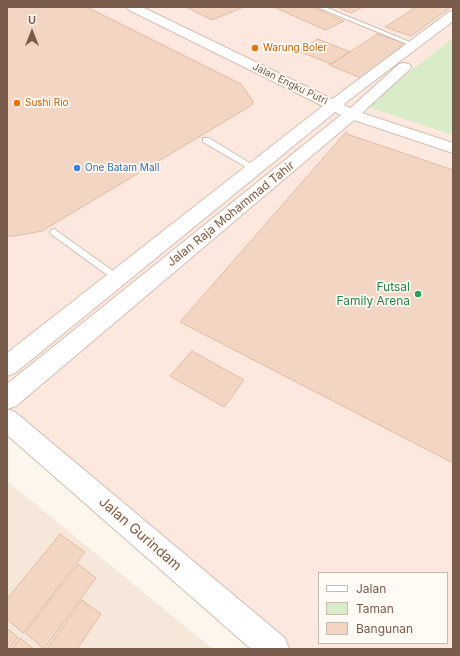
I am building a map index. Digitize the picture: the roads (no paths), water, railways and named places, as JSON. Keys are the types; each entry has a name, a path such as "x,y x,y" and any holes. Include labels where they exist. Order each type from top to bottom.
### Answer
{"main road":[{"name":"Jalan Engku Putri","path":"133,7 336,103 453,148"},
{"name":"Jalan Engku Putri","path":"147,7 336,103"},
{"name":"Jalan Raja Mohammad Tahir","path":"7,366 336,103 453,15"},
{"name":"Jalan Raja Mohammad Tahir","path":"7,398 356,111 423,50 453,27"},
{"name":"Jalan Engku Putri","path":"356,111 453,139"}],"street":[{"name":"Jalan Gurindam","path":"7,420 274,649"}],"lane":[{"path":"320,7 414,44"},
{"path":"206,140 254,168"},
{"path":"54,232 117,278"}],"place":[{"name":"Warung Boler","path":"255,48"},
{"name":"Sushi Rio","path":"17,103"},
{"name":"One Batam Mall","path":"77,168"},
{"name":"Futsal Family Arena","path":"418,294"}]}
